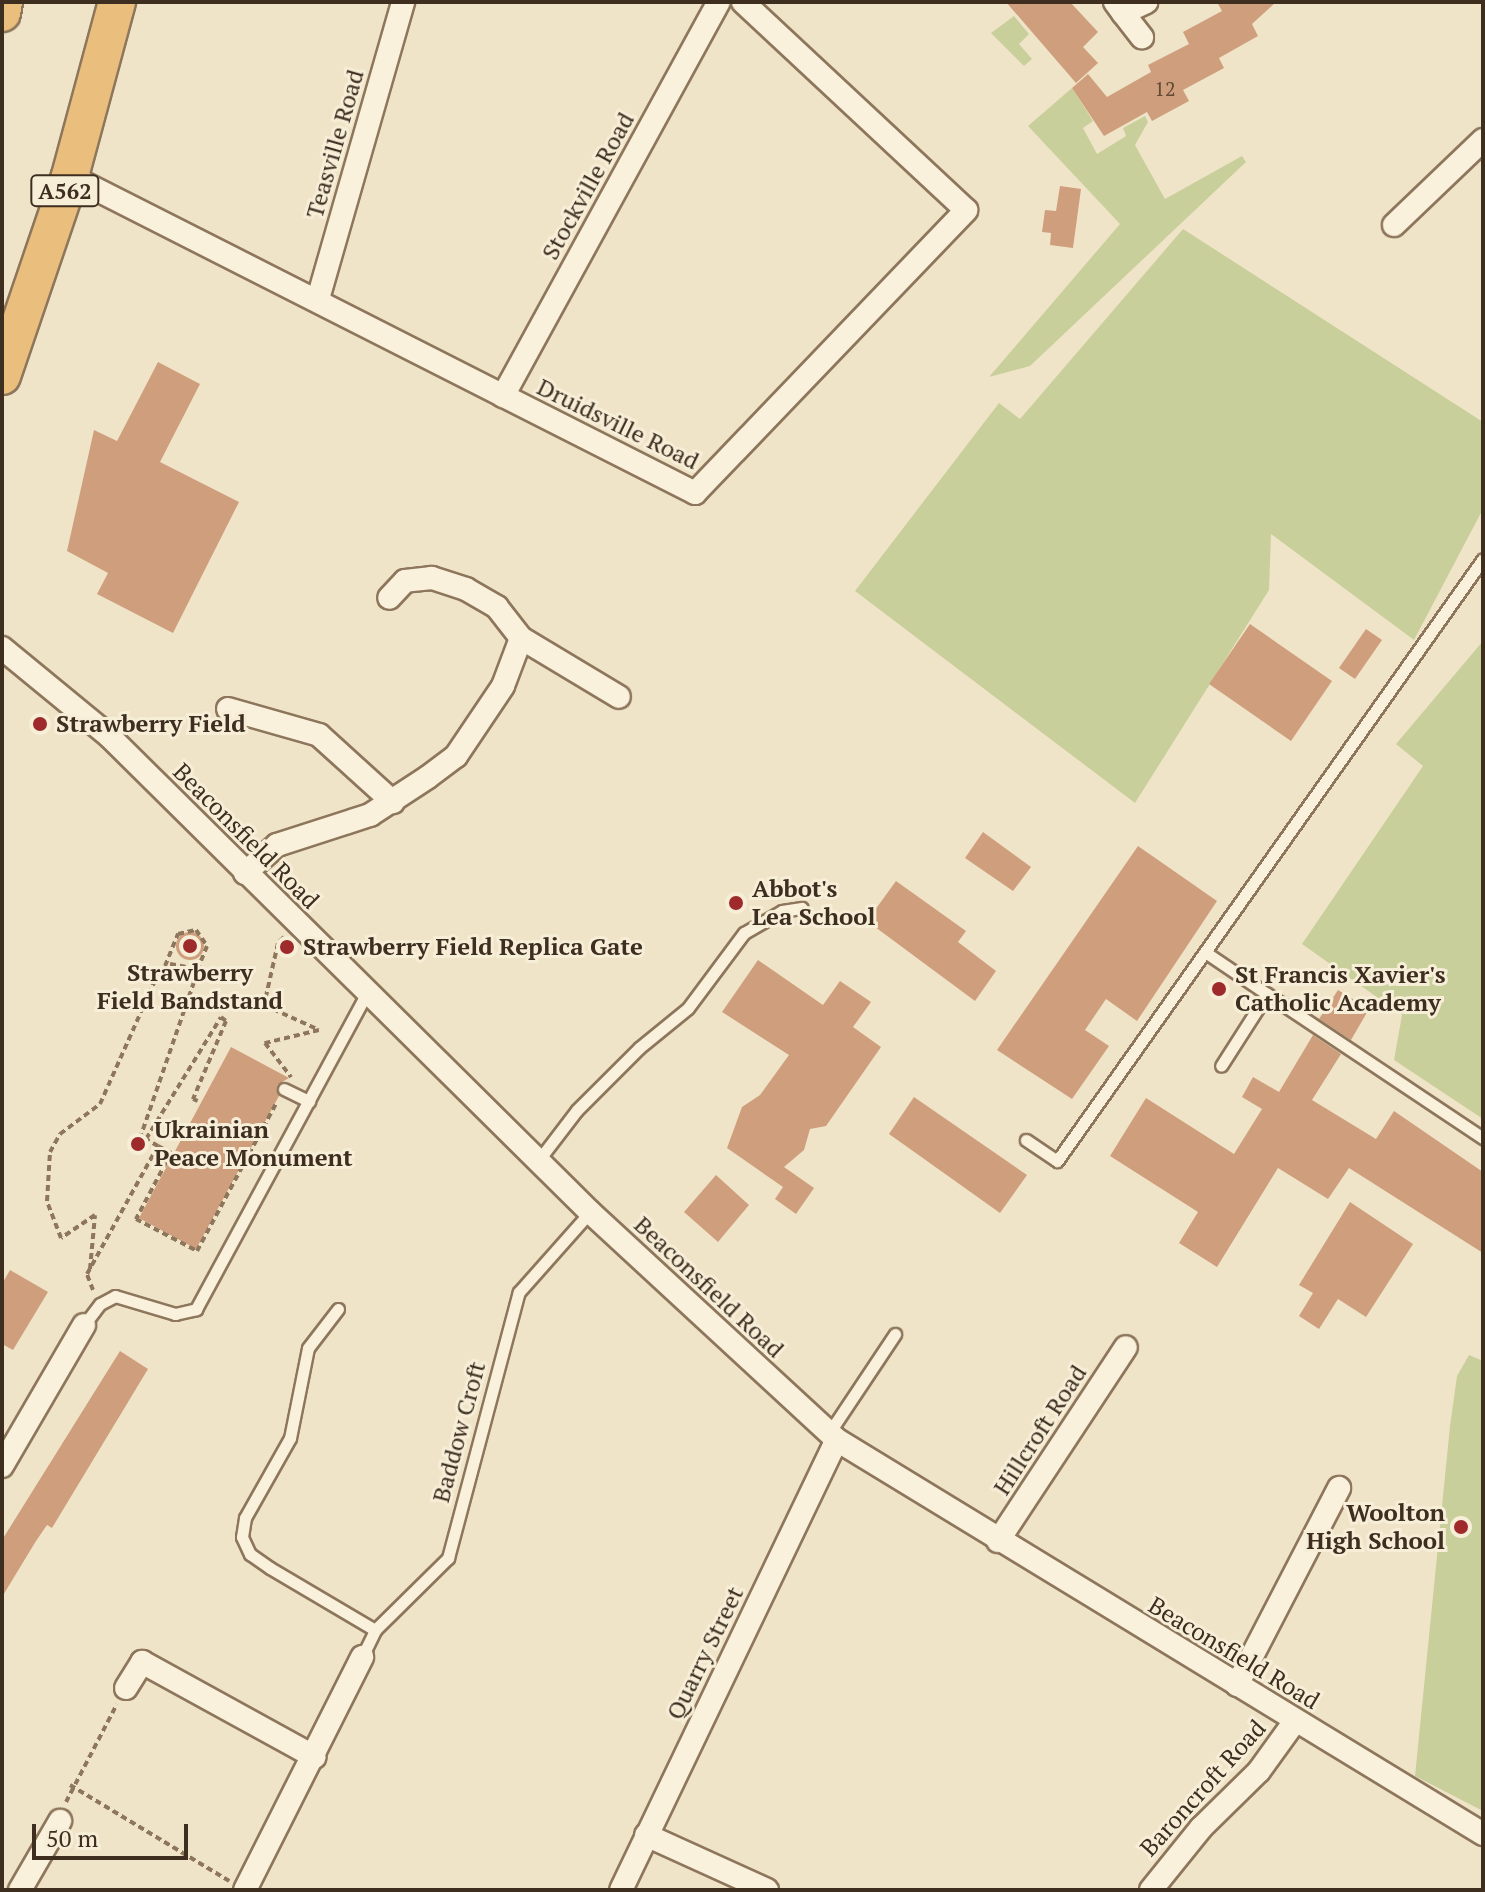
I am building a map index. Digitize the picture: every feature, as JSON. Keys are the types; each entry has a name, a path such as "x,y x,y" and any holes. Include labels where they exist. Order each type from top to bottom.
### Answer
{"highway":[{"path":"2,13 4,2"},
{"name":"A562","path":"2,376 70,176 117,2"}],"street":[{"name":"Teasville Road","path":"318,299 403,2"},
{"name":"Stockville Road","path":"503,396 719,2"},
{"name":"Druidsville Road","path":"70,176 318,299 695,493 966,210 743,2"},
{"path":"1142,37 1119,8 1147,2"},
{"path":"1394,225 1483,140"},
{"path":"389,598 405,581 432,578 466,589 497,607 521,638 619,697"},
{"path":"245,873 277,845 337,828 393,802 456,756 483,723 521,638"},
{"name":"Beaconsfield Road","path":"2,648 109,736 590,1212 833,1437 998,1541 1483,1834"},
{"path":"228,709 331,741 393,802"},
{"path":"2,1466 84,1325"},
{"name":"Hillcroft Road","path":"998,1541 1126,1347"},
{"name":"Quarry Street","path":"621,1890 833,1437"},
{"path":"1237,1685 1339,1488"},
{"path":"238,1886 315,1757 362,1657"},
{"path":"126,1688 142,1662 315,1757"},
{"name":"Baroncroft Road","path":"1151,1890 1201,1828 1259,1771 1295,1721"},
{"path":"20,1890 60,1821"},
{"path":"646,1835 767,1890"}],"lane":[{"path":"1026,1140 1057,1161 1483,559"},
{"path":"538,1161 588,1100 688,1008 744,933 782,911 802,908"},
{"path":"1205,952 1483,1138"},
{"path":"84,1325 104,1300 122,1296 181,1315 196,1309 367,993"},
{"path":"1221,1066 1267,994"},
{"path":"284,1089 309,1101"},
{"name":"Baddow Croft","path":"362,1657 375,1630 448,1558 519,1292 590,1212"},
{"path":"338,1309 308,1348 290,1438 245,1518 242,1537 250,1554 270,1568 375,1630"},
{"path":"833,1437 895,1334"}],"path":[{"path":"104,1300 89,1285 95,1215 90,1214 67,1239 58,1234 47,1201 50,1152 60,1134 100,1104 178,934 198,931 207,946 141,1135 171,1153 136,1219 197,1251 292,1073 265,1043 319,1030 264,1005 278,943 298,925"},
{"path":"165,966 181,964 194,978"},
{"path":"146,1139 221,1017 226,1021 193,1099 198,1101"},
{"path":"90,1269 158,1146"},
{"path":"126,1688 70,1785 238,1886"}],"green space":[{"path":"1014,16 1029,34 1019,44 1032,59 1024,66 991,33"},
{"path":"1072,88 1093,121 1083,128 1097,154 1126,136 1123,128 1145,116 1148,122 1135,145 1165,199 1242,156 1246,162 1030,366 989,377 1120,224 1028,126"},
{"path":"1183,229 1483,422 1483,509 1414,640 1271,534 1269,590 1135,803 855,591 999,403 1020,419"},
{"path":"1483,641 1483,1119 1394,1060 1402,1015 1302,944 1423,766 1396,744"},
{"name":"Woolton High School","path":"1469,1355 1483,1361 1483,1811 1415,1776 1450,1426 1457,1376"}],"building":[{"path":"1006,2 1070,2 1098,32 1083,47 1098,63 1076,83"},
{"path":"1217,2 1276,2 1252,24 1258,36 1219,58 1224,68 1183,90 1189,101 1152,121 1147,112 1104,136 1072,88 1088,74 1107,97 1151,72 1148,65 1189,44 1183,32 1222,11"},
{"path":"1060,186 1081,189 1073,248 1050,245 1051,233 1042,232 1045,210 1056,211"},
{"path":"158,362 200,384 160,462 239,502 173,633 97,594 108,573 67,551 94,430 117,441"},
{"path":"1250,624 1332,681 1291,741 1209,684"},
{"path":"1366,629 1382,640 1355,679 1339,668"},
{"path":"983,832 1031,867 1013,891 965,858"},
{"path":"1138,846 1217,901 1137,1021 1106,999 1085,1030 1109,1046 1072,1099 997,1050"},
{"path":"896,881 966,931 958,942 996,971 975,1001 867,921"},
{"name":"Strawberry Field Bandstand","path":"190,932 200,936 204,946 200,956 190,960 180,956 176,946 180,936"},
{"path":"758,960 823,1005 840,981 871,1002 853,1027 881,1047 826,1126 810,1129 804,1150 784,1167 814,1188 796,1214 775,1199 783,1187 727,1148 742,1107 760,1095 789,1055 722,1012"},
{"path":"1338,990 1369,1009 1351,1040 1319,1019"},
{"path":"1313,1035 1341,1054 1312,1100 1376,1139 1394,1111 1483,1172 1483,1253 1349,1168 1328,1199 1278,1168 1217,1267 1179,1243 1198,1212 1110,1156 1146,1098 1234,1154 1262,1109 1242,1097 1253,1077 1279,1092"},
{"path":"231,1047 289,1078 277,1085 279,1096 196,1249 139,1218"},
{"path":"914,1097 1027,1175 1000,1213 889,1134"},
{"path":"716,1175 749,1205 718,1242 684,1212"},
{"path":"1350,1202 1413,1244 1366,1317 1338,1299 1319,1329 1299,1316 1313,1293 1299,1285"},
{"path":"10,1270 48,1292 13,1350 2,1344 2,1284"},
{"path":"120,1351 148,1369 52,1528 47,1525 2,1597 2,1540"}],"place":[{"name":"Strawberry Field","path":"40,724"},
{"name":"Abbot's Lea School","path":"736,903"},
{"name":"Strawberry Field Bandstand","path":"190,946"},
{"name":"Strawberry Field Replica Gate","path":"287,947"},
{"name":"St Francis Xavier's Catholic Academy","path":"1219,989"},
{"name":"Ukrainian Peace Monument","path":"138,1144"},
{"name":"Woolton High School","path":"1461,1527"}]}
